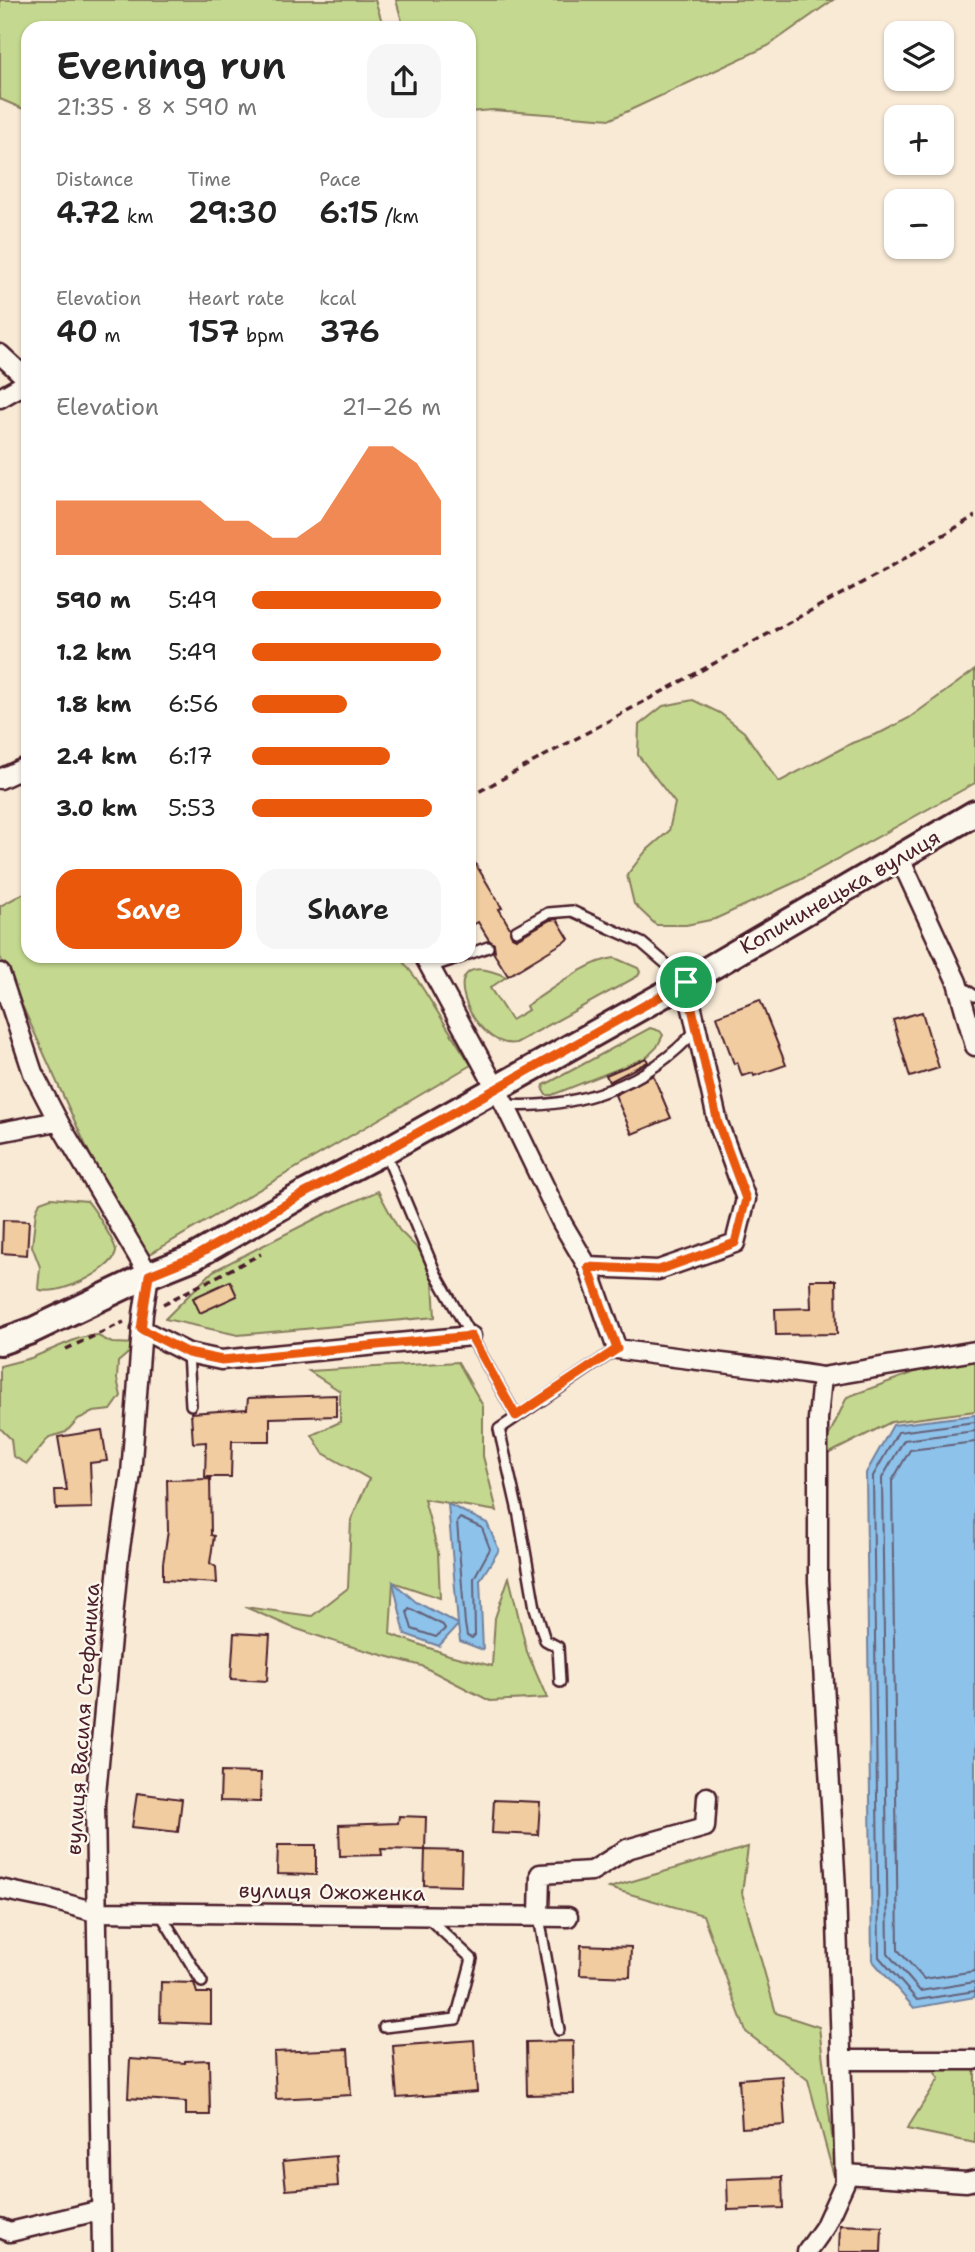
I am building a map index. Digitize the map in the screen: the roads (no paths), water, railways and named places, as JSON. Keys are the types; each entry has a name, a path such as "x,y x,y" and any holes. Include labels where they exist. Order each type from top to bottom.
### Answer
{"main road":[{"name":"Копичинецька вулиця","path":"0,1342 77,1311 149,1275 194,1257 307,1192 500,1096 686,982 975,813"}],"street":[{"path":"0,354 21,374"},
{"path":"0,398 21,385"},
{"path":"0,779 21,769"},
{"path":"899,856 957,982 975,1046"},
{"path":"428,963 500,1096 562,1223 588,1267 617,1349 683,1359 755,1365 822,1377 975,1351"},
{"path":"0,973 33,1073 58,1121 149,1275"},
{"path":"588,1267 659,1270 735,1243 746,1199 718,1123 686,982"},
{"path":"0,1132 58,1121"},
{"name":"вулиця Василя Стефаника","path":"102,2252 95,1804 119,1555 131,1474 141,1329 149,1275"},
{"path":"141,1329 188,1353 222,1360 471,1336"},
{"path":"807,2252 824,2228 845,2182 836,1889 818,1581 818,1419 822,1377"},
{"path":"539,1915 540,1874 592,1871 628,1849 705,1827 707,1797"},
{"name":"вулиця Ожоженка","path":"0,1889 95,1912 568,1917"},
{"path":"842,2060 975,2060"},
{"path":"845,2174 966,2182 975,2180"},
{"path":"0,2228 9,2232 101,2210"}],"lane":[{"path":"516,931 548,914 572,911 642,943 686,982"},
{"path":"476,951 488,947"},
{"path":"957,982 975,996"},
{"path":"500,1096 527,1106 562,1103 604,1093 656,1067 698,1027"},
{"path":"385,1151 436,1274 516,1416"},
{"path":"560,1682 558,1647 545,1640 535,1608 519,1516 499,1429 617,1349"},
{"path":"188,1353 191,1405"},
{"path":"160,1913 202,1982"},
{"path":"539,1915 559,2030"},
{"path":"384,2027 456,2019 472,1959 426,1916"}],"water":[{"path":"975,1415 975,1997 914,2008 872,1960 866,1473 893,1425"},
{"path":"448,1504 487,1523 499,1550 480,1580 483,1650 460,1641 458,1625 439,1646 405,1634 393,1582 416,1602 458,1624"}]}
